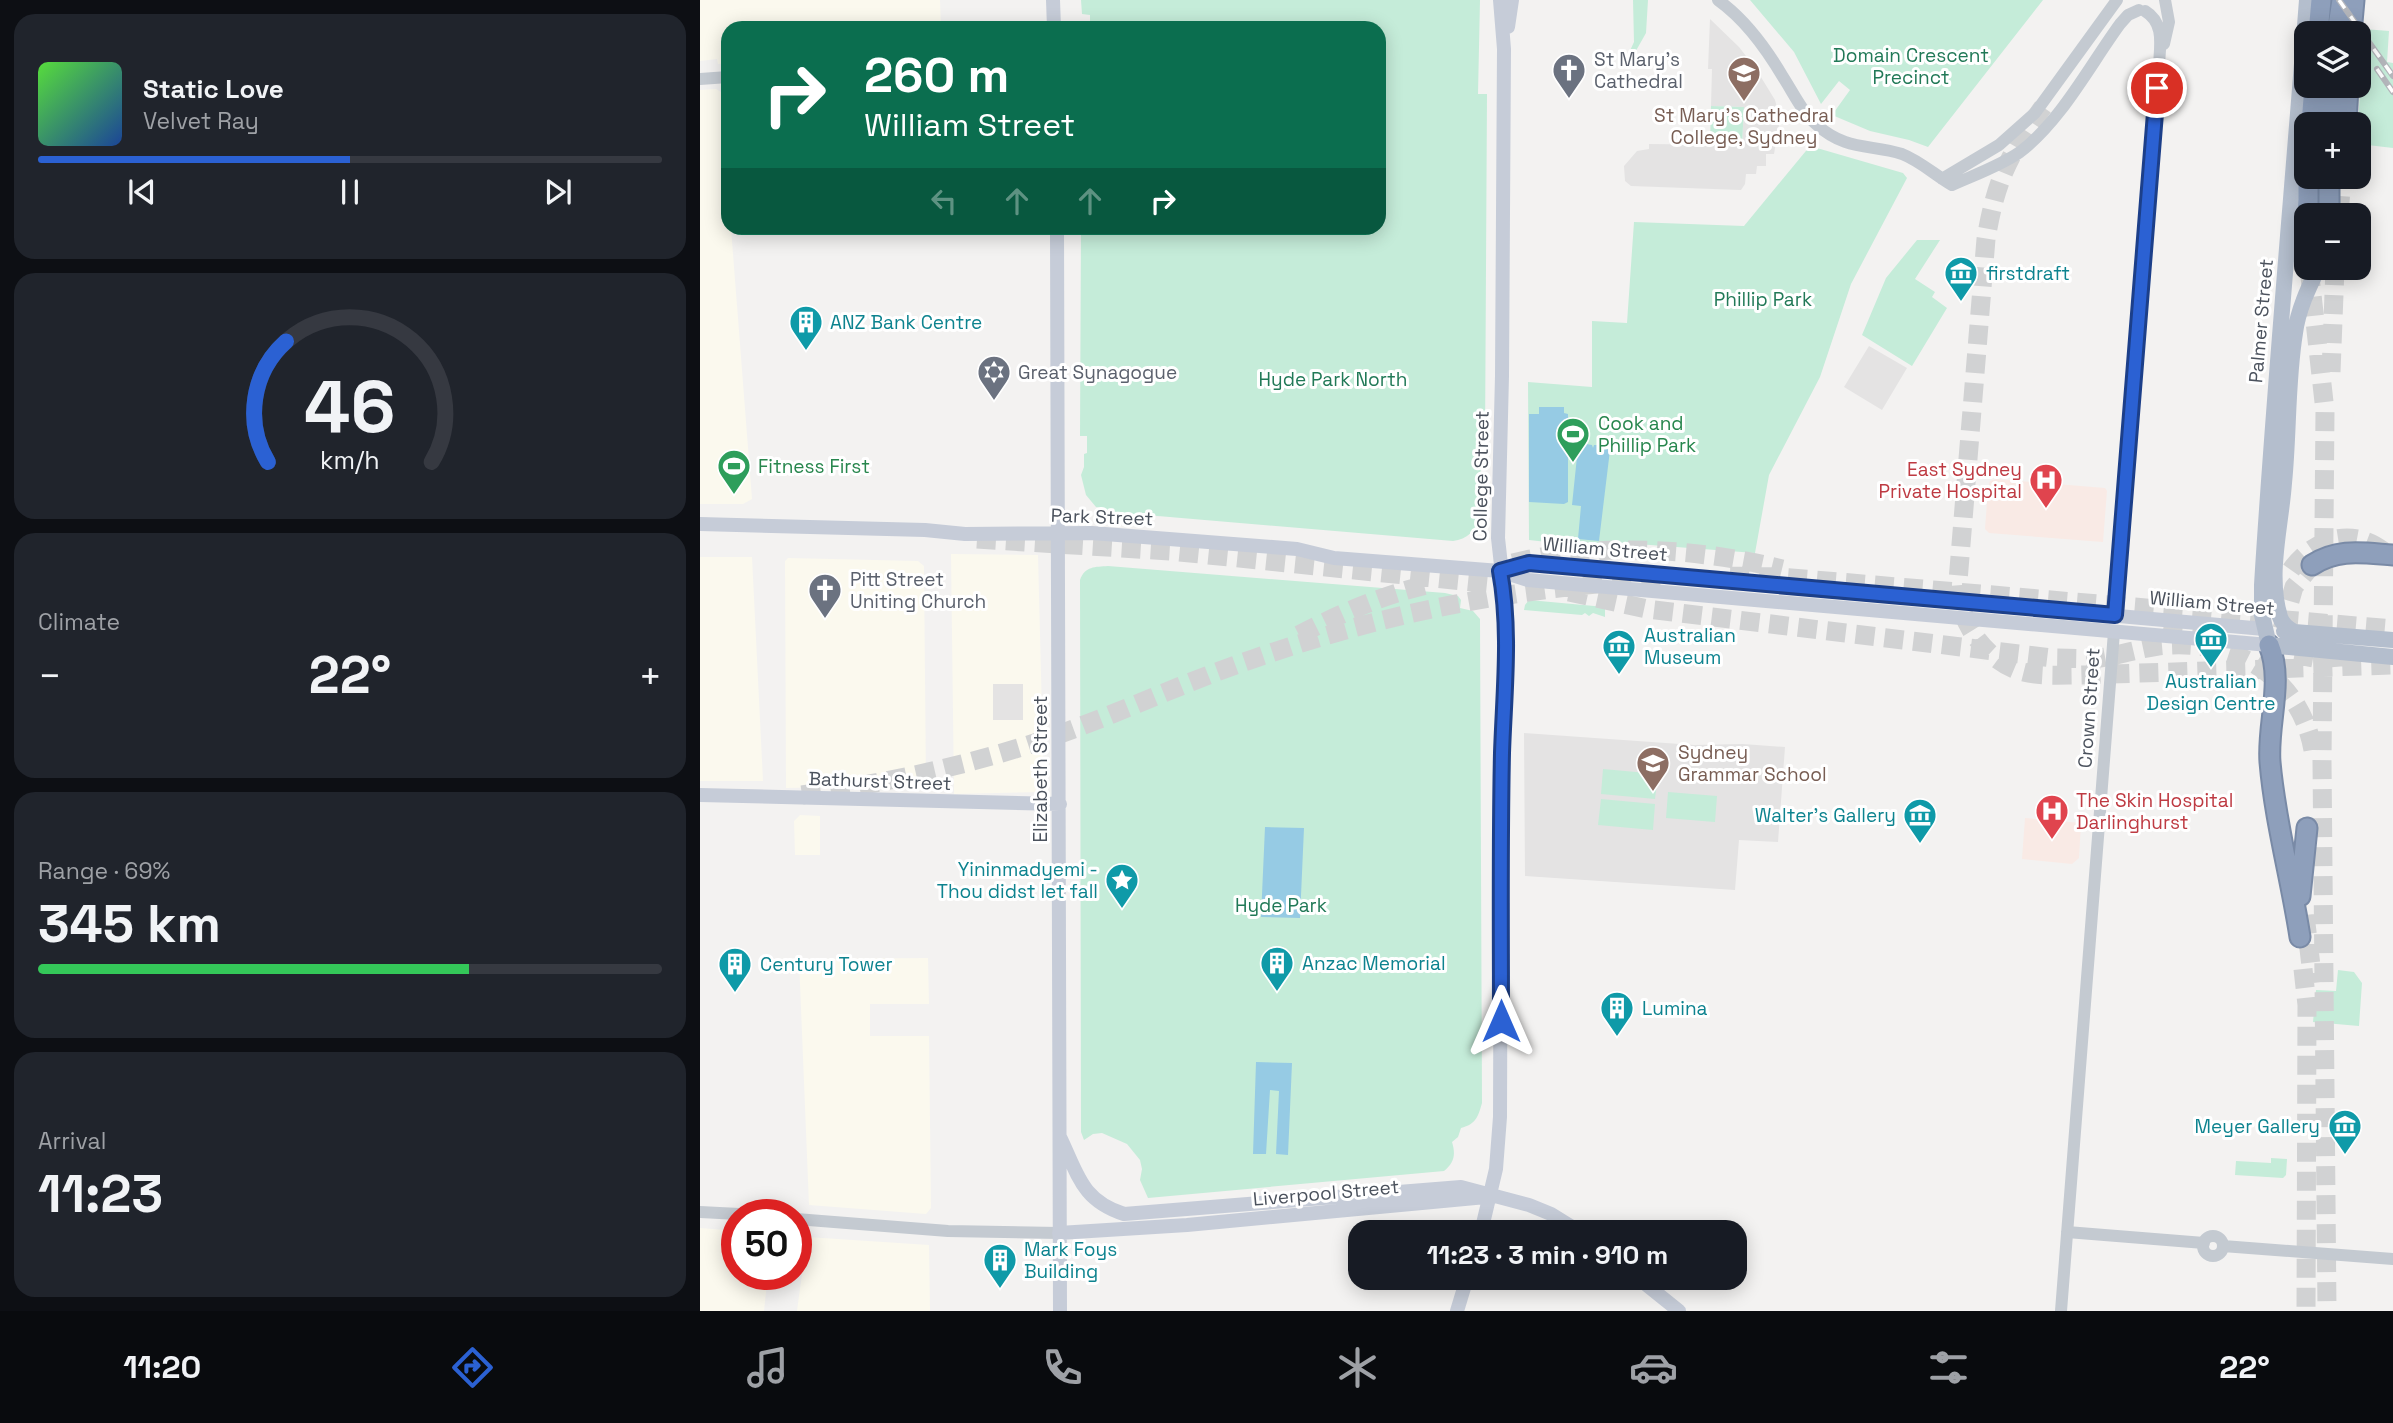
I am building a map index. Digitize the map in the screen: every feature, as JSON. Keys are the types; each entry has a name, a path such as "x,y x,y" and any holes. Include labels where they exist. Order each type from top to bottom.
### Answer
{"highway":[{"path":"2319,21 2321,0"},
{"path":"2339,21 2343,0"},
{"path":"2352,21 2354,0"},
{"path":"2312,565 2325,557 2343,552 2388,556"},
{"path":"2267,637 2275,665 2270,739 2271,772 2299,933 2302,863 2307,828"}],"main road":[{"path":"1053,0 1054,21"},
{"name":"College Street","path":"1484,1220 1496,1169 1500,1106 1501,812 1506,663 1505,601 1498,538 1504,49 1500,0"},
{"name":"College Street","path":"1504,49 1512,0"},
{"name":"Palmer Street","path":"2267,637 2263,573 2280,319 2288,253 2307,0"},
{"name":"Elizabeth Street","path":"1057,235 1060,1311"},
{"path":"2288,253 2294,253"},
{"name":"Palmer Street","path":"2294,632 2282,622 2279,614 2276,581 2278,542 2295,333 2302,301 2312,280"},
{"name":"Park Street","path":"700,524 925,530 965,534 1092,533 1297,550 1334,558 1500,571"},
{"name":"William Street","path":"1500,571 1529,563 2115,615 2393,657"},
{"name":"William Street","path":"1500,571 1528,580 2114,632 2267,637 2294,632 2393,640"},
{"path":"1795,587 1802,603"},
{"path":"1963,619 1964,602"},
{"name":"Crown Street","path":"2114,632 2115,615"},
{"name":"Bathurst Street","path":"700,795 1059,804"},
{"name":"Liverpool Street","path":"1058,1133 1074,1172 1084,1188 1096,1201 1125,1214 1461,1187 1491,1196"},
{"path":"1491,1196 1518,1201 1560,1220"},
{"name":"Liverpool Street","path":"1059,1233 1187,1225 1491,1196"},
{"path":"1457,1311 1463,1290"},
{"path":"1653,1290 1679,1311"}],"street":[{"path":"1718,0 1745,24 1763,46 1795,97 1817,125 1831,135 1854,145 1902,154 1947,182"},
{"path":"1947,182 2013,134 2035,113 2117,0"},
{"path":"2126,0 2131,7 2142,10"},
{"path":"1947,182 2012,156 2034,140 2058,113 2124,19 2155,7 2160,0"},
{"name":"Crown Street","path":"2159,65 2168,28 2165,0"},
{"name":"Crown Street","path":"2115,615 2159,65 2160,30 2155,19 2142,10"},
{"path":"2055,88 2064,85 2084,63 2104,48"},
{"path":"700,79 721,78"},
{"name":"Crown Street","path":"2061,1311 2114,632"},
{"path":"700,1212 721,1213"},
{"name":"Liverpool Street","path":"812,1220 947,1231 1059,1233"},
{"path":"2067,1232 2204,1243 2208,1237 2215,1236 2220,1238 2223,1246 2393,1259"}],"shaded area":[{"path":"700,0 940,0 941,21 721,21 721,64 718,64 717,59 700,61"},
{"name":"St Mary's Cathedral College, Sydney","path":"1710,19 1739,47 1775,100 1780,119 1774,154 1766,154 1766,166 1757,166 1756,174 1746,174 1741,190 1631,186 1625,181 1624,166 1637,151 1649,149 1649,144 1742,145 1744,107 1711,106 1712,69 1708,69"},
{"path":"716,89 721,92 721,235 732,235 752,499 743,504 700,504 700,90"},
{"path":"1869,346 1907,368 1882,410 1844,387"},
{"name":"East Sydney Private Hospital","path":"1996,479 2105,488 2107,491 2103,542 1989,533 1985,529 1988,488 1990,481"},
{"path":"951,554 1038,555 1044,792 954,794"},
{"path":"700,557 752,557 763,781 700,781"},
{"path":"788,558 918,561 924,566 926,785 786,788 785,561"},
{"path":"993,684 1023,684 1023,720 993,720"},
{"name":"Sydney Grammar School","path":"1524,733 1694,745 1785,747 1778,842 1739,840 1735,890 1525,876"},
{"path":"800,815 820,816 820,855 795,855 794,821"},
{"name":"The Skin Hospital Darlinghurst","path":"2025,818 2081,823 2079,858 2072,864 2022,859"},
{"path":"928,958 929,1004 870,1004 870,1036 929,1036 931,1208 926,1214 812,1205 812,1199 809,1199 799,959"},
{"path":"700,1228 721,1230 721,1290 766,1290 764,1311 700,1311"},
{"path":"812,1237 929,1245 930,1311 797,1311 800,1290 812,1290"}],"green space":[{"name":"Hyde Park North","path":"1081,0 1480,0 1478,94 1487,94 1485,442 1481,442 1480,517 1470,534 1453,541 1111,512 1096,507 1086,495 1081,475 1084,454 1087,453 1087,436 1080,436 1081,235 1386,235 1386,21 1090,21 1090,15 1082,14"},
{"path":"1633,0 1648,0 1646,33 1633,56 1628,55 1634,42"},
{"name":"Domain Crescent Precinct","path":"1750,0 2043,0 1928,147 1870,131 1832,115 1850,90 1839,81 1821,104 1794,52"},
{"path":"2371,30 2389,31 2387,62 2393,63 2393,148 2371,145 2371,112 2359,112 2360,98 2371,98"},
{"path":"1711,106 1744,107 1742,145 1710,144"},
{"name":"Phillip Park","path":"1810,146 1903,173 1907,178 1851,284 1820,377 1769,475 1755,553 1611,542 1610,549 1529,540 1528,382 1592,387 1592,321 1627,323 1634,222 1744,226"},
{"path":"1917,240 1940,240 1915,279 1935,292 1932,297 1947,308 1912,366 1862,335 1886,278"},
{"name":"Hyde Park","path":"1108,566 1445,593 1458,596 1461,600 1460,608 1473,611 1480,619 1482,1103 1476,1119 1461,1128 1458,1137 1452,1142 1453,1158 1444,1171 1148,1198 1140,1180 1140,1160 1127,1144 1102,1133 1093,1134 1084,1140 1081,1132 1080,580 1088,570"},
{"path":"1529,600 1605,607 1605,617 1593,613 1589,616 1585,613 1582,615 1524,610"},
{"path":"1603,769 1658,774 1655,799 1601,794"},
{"path":"1668,792 1717,796 1715,822 1666,818"},
{"path":"1601,799 1655,804 1653,830 1598,825"},
{"path":"2338,970 2354,972 2362,983 2359,1026 2313,1022 2316,990 2336,991"},
{"path":"2271,1158 2287,1159 2286,1175 2283,1178 2235,1175 2236,1161 2271,1163"}],"water":[{"path":"1539,407 1564,407 1564,413 1568,414 1568,502 1564,504 1529,502 1529,414 1539,414"},
{"path":"1586,444 1592,445 1593,448 1594,445 1600,445 1601,449 1601,445 1607,446 1610,450 1599,541 1578,539 1581,506 1572,505 1578,447 1585,447"},
{"path":"1265,827 1304,828 1300,918 1261,917"},
{"path":"1256,1062 1292,1063 1288,1155 1276,1154 1279,1091 1270,1090 1266,1154 1253,1154"}],"tunnel":[{"path":"2043,107 2005,169 1994,200 1986,239 1958,581 1962,609 1969,627 1981,644 2005,665 2021,672 2046,675 2393,665"},
{"path":"2340,203 2341,189"},
{"path":"2310,280 2325,411 2322,761 2327,1311"},
{"path":"2331,372 2335,280"},
{"path":"977,539 1170,551 1511,586"},
{"path":"2291,570 2312,549 2338,539 2364,541 2378,547 2390,557"},
{"path":"1513,563 1579,552 1648,550 1716,556 1782,569"},
{"path":"2282,629 2294,587 2312,565"},
{"path":"1730,576 1780,577 2393,629"},
{"path":"802,795 915,775 1025,746 1253,659 1407,614 1562,588 1669,579"},
{"path":"1299,635 1363,605 1430,584"},
{"path":"1569,592 1647,609 2052,658 2100,658 2158,646 2209,647 2255,664 2281,685 2304,719 2314,757"},
{"path":"2164,625 2224,638"},
{"path":"2266,649 2319,659 2351,656"},
{"path":"2305,915 2313,983"},
{"path":"2303,969 2307,1005 2306,1311"}],"railway":[{"path":"2339,0 2393,76"},
{"path":"2377,69 2393,92"}],"place":[{"name":"St Mary's Cathedral","path":"1569,100"},
{"name":"St Mary's Cathedral College, Sydney","path":"1744,103"},
{"name":"firstdraft","path":"1961,303"},
{"name":"ANZ Bank Centre","path":"806,352"},
{"name":"Great Synagogue","path":"994,402"},
{"name":"Cook and Phillip Park","path":"1573,464"},
{"name":"Fitness First","path":"734,496"},
{"name":"East Sydney Private Hospital","path":"2046,510"},
{"name":"Pitt Street Uniting Church","path":"825,620"},
{"name":"Australian Design Centre","path":"2211,669"},
{"name":"Australian Museum","path":"1619,676"},
{"name":"Sydney Grammar School","path":"1653,793"},
{"name":"The Skin Hospital Darlinghurst","path":"2052,841"},
{"name":"Walter's Gallery","path":"1920,845"},
{"name":"Yininmadyemi - Thou didst let fall","path":"1122,910"},
{"name":"Anzac Memorial","path":"1277,993"},
{"name":"Century Tower","path":"735,994"},
{"name":"Lumina","path":"1617,1038"},
{"name":"Meyer Gallery","path":"2345,1156"},
{"name":"Mark Foys Building","path":"1000,1290"}],"route":[{"path":"1501,1021 1502,752 1506,663 1505,601 1500,571 1529,563 2115,615 2157,88"}]}
